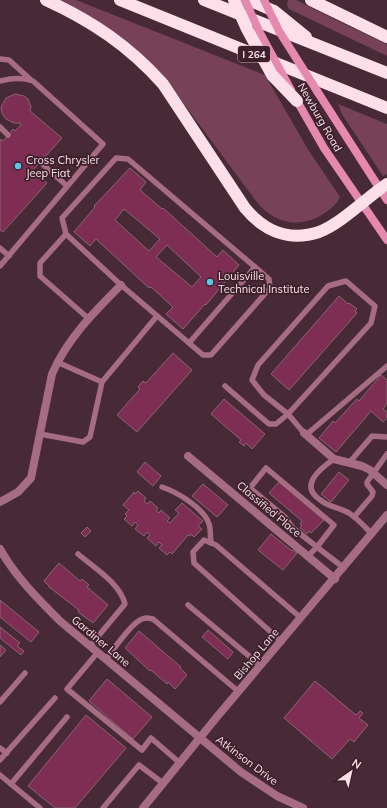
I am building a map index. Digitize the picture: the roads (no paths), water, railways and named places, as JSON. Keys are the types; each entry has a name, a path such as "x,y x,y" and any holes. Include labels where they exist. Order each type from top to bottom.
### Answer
{"highway":[{"path":"46,0 70,11 102,30 126,48 148,68 163,84 245,208 262,226 288,235 299,236 319,232 333,224 383,186"},
{"name":"I 264","path":"120,0 387,108"},
{"path":"204,0 387,73"},
{"path":"234,0 247,29 272,75 297,101"},
{"path":"249,0 274,11 316,45"},
{"path":"311,0 387,37"}],"main road":[{"name":"Newburg Road","path":"245,0 260,33 324,148 387,240"},
{"name":"Newburg Road","path":"264,0 279,31 317,91 383,186 387,200"}],"street":[{"path":"0,502 18,492 31,478 52,374 57,362 66,346 121,285"},
{"path":"305,434 334,459 362,466 387,484"},
{"name":"Classified Place","path":"188,456 335,579"},
{"name":"Bishop Lane","path":"143,808 387,515"},
{"name":"Gardiner Lane","path":"0,549 25,584 60,621 200,738"},
{"name":"Atkinson Drive","path":"200,738 258,784 277,796 303,808"}],"lane":[{"path":"0,59 9,60 103,144 0,266"},
{"path":"0,81 18,78 33,81"},
{"path":"0,128 8,135"},
{"path":"116,158 128,159 255,267 270,279 270,288 211,354 203,355 121,285 66,234 62,218 116,158"},
{"path":"40,162 67,186"},
{"path":"66,234 40,263 40,276 89,319"},
{"path":"0,248 9,256"},
{"path":"189,343 255,267"},
{"path":"225,386 269,424 276,424 288,414 371,323 374,306 346,280 328,286 258,365 252,380 264,395 288,414 305,434 387,366"},
{"path":"40,434 83,442 90,437 102,382 157,316"},
{"path":"57,362 102,382"},
{"path":"349,463 372,436 387,437"},
{"path":"354,517 373,494 366,484 387,454"},
{"path":"334,459 322,467 312,480 310,486 313,495 328,505 338,508 354,517 372,534"},
{"path":"308,556 317,546 334,525 266,468 250,488 285,517 293,528 317,546 344,568"},
{"path":"162,487 174,491 187,499 206,518 210,525 211,543"},
{"path":"282,642 194,563 193,552 204,540 216,545 301,618"},
{"path":"78,554 113,583 123,595 125,604 90,646"},
{"path":"188,605 261,666"},
{"path":"106,659 133,626 140,620 147,618 153,620 239,692"},
{"path":"98,652 67,689 142,750 151,738 180,762"},
{"path":"0,702 25,673"},
{"path":"0,760 55,698"},
{"path":"11,784 67,717"},
{"path":"0,748 7,753"},
{"path":"103,808 139,765 164,784"},
{"path":"0,775 40,808"}],"place":[{"name":"Cross Chrysler Jeep Fiat","path":"18,166"},
{"name":"Louisville Technical Institute","path":"210,282"}]}
